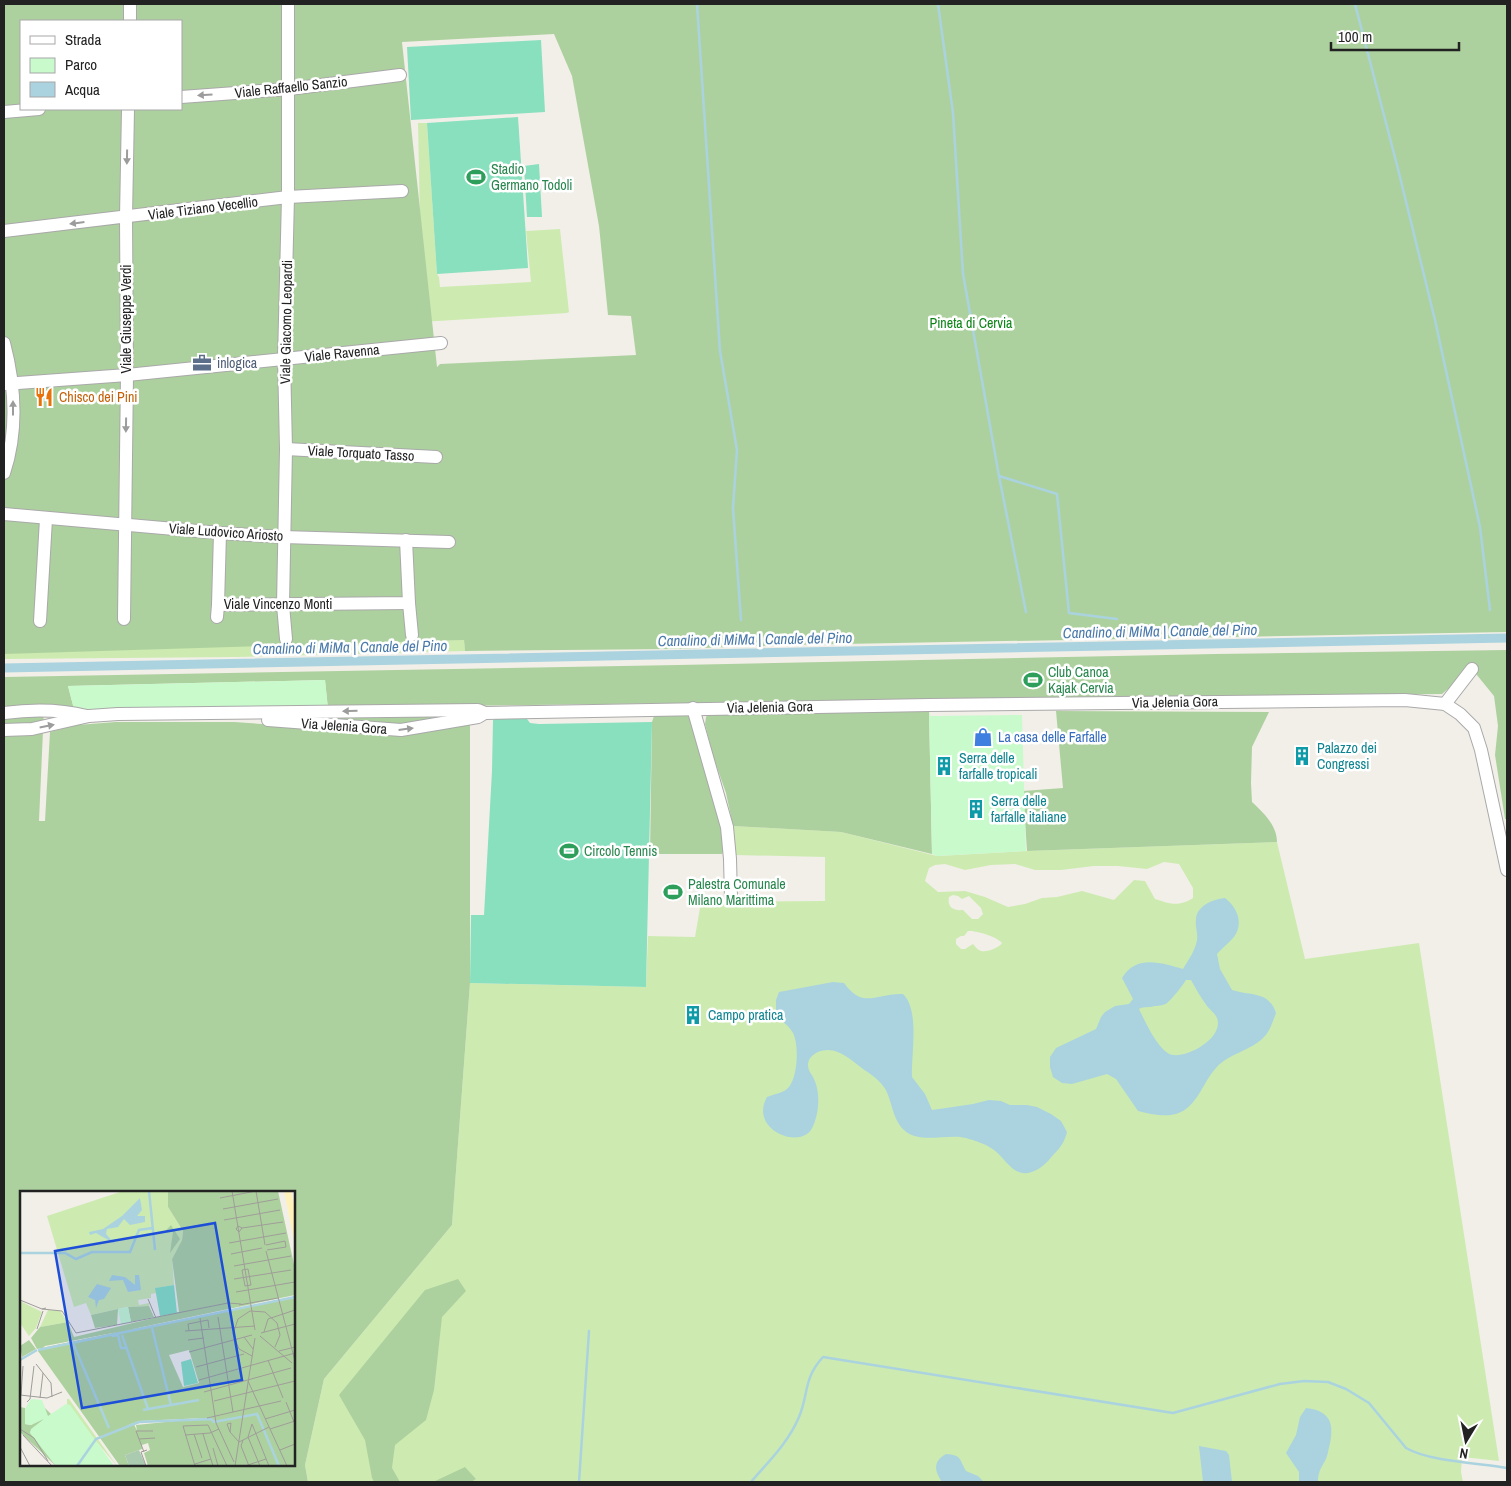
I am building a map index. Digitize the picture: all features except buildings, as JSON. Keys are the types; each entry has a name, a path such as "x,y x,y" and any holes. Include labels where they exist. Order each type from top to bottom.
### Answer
{"street":[{"path":"130,4 130,20"},
{"name":"Viale Giacomo Leopardi","path":"286,639 283,605 283,537 286,449 284,359 288,197 288,4"},
{"name":"Viale Raffaello Sanzio","path":"182,97 289,89 400,75"},
{"path":"4,112 27,110"},
{"name":"Viale Giuseppe Verdi","path":"124,619 128,110"},
{"name":"Viale Tiziano Vecellio","path":"4,231 288,197 402,192"},
{"path":"4,343 13,416 4,473"},
{"name":"Viale Ravenna","path":"8,384 127,375 441,343"},
{"name":"Viale Torquato Tasso","path":"286,449 436,457"},
{"name":"Viale Ludovico Ariosto","path":"4,514 283,537 449,542"},
{"path":"40,621 46,518"},
{"name":"Viale Vincenzo Monti","path":"220,533 218,611 283,605 409,603"},
{"path":"406,540 412,635"},
{"path":"1472,669 1445,704 1460,714 1474,728 1481,750 1507,870"},
{"name":"Via Jelenia Gora","path":"200,714 401,730 478,716 485,713 693,708 1304,700 1405,700 1445,704"},
{"path":"693,708 727,827 731,898"},
{"name":"Via Jelenia Gora","path":"4,713 29,710 70,712 89,716"},
{"name":"Via Jelenia Gora","path":"4,730 32,729 89,716 118,714 478,710 485,713"}],"green space":[{"name":"Pineta di Cervia","path":"4,4 1507,4 1507,632 788,645 673,649 465,651 464,640 4,654","holes":["554,34 572,76 599,226 608,315 631,316 636,355 440,364 437,367 402,42"]},
{"path":"541,40 545,112 411,120 407,47"},
{"name":"Stadio Germano Todoli","path":"518,117 528,268 437,274 427,123"},
{"path":"418,123 427,123 437,274 440,287 531,282 526,231 560,229 569,312 422,322"},
{"path":"539,164 542,217 527,217 524,166"},
{"path":"464,640 465,651 238,657 4,659 4,649"},
{"path":"1507,650 1507,819 1505,819 1495,755 1498,726 1494,696 1472,669 1442,694 328,709 325,680 68,686 74,709 44,708 39,821 45,821 50,732 77,725 116,722 234,722 403,734 470,723 470,983 452,1225 324,1379 305,1465 308,1482 4,1482 4,677"},
{"path":"325,680 328,709 74,709 68,686"},
{"path":"929,710 932,854 841,832 733,826 726,793 713,756 705,724 709,713"},
{"path":"929,710 930,716 1022,715 1026,851 937,856 932,854"},
{"path":"1056,711 1269,712 1252,747 1252,802 1272,825 1277,842 1027,851 1023,791 1063,788"},
{"path":"472,712 397,726 254,716"},
{"path":"689,715 722,833 723,852 722,854 650,854 652,722 654,716"},
{"name":"Circolo Tennis","path":"501,717 527,719 530,723 539,724 652,722 646,987 470,983 471,915 484,915 493,720"},
{"path":"733,826 841,832 937,856 1277,842 1305,959 1419,943 1499,1461 1462,1457 1461,1472 1463,1482 308,1482 305,1465 324,1379 452,1225 470,983 646,987 648,936 695,937 701,902 825,901 825,857 735,855","holes":["1164,862 1179,864 1193,888 1193,898 1179,904 1161,901 1155,899 1145,881 1134,880 1114,900 1082,891 1057,897 1042,898 1008,907 965,891 938,892 925,881 929,868 945,864 965,870 991,865 1015,864 1035,870 1061,870 1094,866 1147,869","953,895 962,899 969,896 981,908 983,914 978,919 972,919 963,910 951,908 949,897","968,931 976,932 991,936 1002,943 988,951 981,951 973,944 965,949 961,949 956,944 956,939 964,936"]},
{"path":"458,1279 466,1291 442,1317 434,1390 426,1420 395,1445 392,1468 400,1482 374,1482 365,1440 339,1395 425,1290"},
{"path":"465,1467 476,1479 471,1482 433,1482"}],"water":[{"path":"1225,898 1233,906 1239,921 1234,937 1217,954 1220,969 1232,990 1258,995 1269,1001 1273,1006 1276,1013 1270,1029 1264,1037 1253,1046 1221,1063 1211,1074 1190,1106 1172,1115 1157,1115 1138,1111 1116,1079 1107,1074 1072,1084 1062,1083 1053,1077 1050,1057 1056,1048 1096,1029 1105,1012 1115,1006 1129,1004 1133,999 1122,978 1128,970 1142,963 1150,962 1167,964 1183,969 1192,955 1196,944 1196,920 1199,911 1206,904","holes":["1186,980 1191,980 1205,1003 1216,1016 1218,1025 1211,1039 1204,1044 1188,1053 1173,1055 1168,1053 1158,1043 1139,1009 1166,1004"]},
{"path":"833,982 844,983 851,991 864,998 903,994 908,1001 913,1021 912,1077 925,1094 932,1110 989,1100 1001,1101 1010,1105 1037,1107 1061,1121 1067,1132 1060,1148 1041,1168 1031,1172 1020,1173 988,1146 966,1138 926,1138 910,1134 904,1130 896,1119 886,1090 880,1082 843,1054 830,1050 816,1053 811,1057 808,1065 818,1091 816,1119 811,1130 805,1135 796,1137 777,1133 764,1118 763,1108 767,1097 782,1092 789,1087 796,1068 797,1052 793,1033 776,1016 776,1000 779,992"},
{"path":"1306,1408 1323,1413 1330,1422 1330,1444 1319,1473 1318,1482 1299,1482 1299,1472 1286,1453 1296,1435 1300,1417"},
{"path":"1199,1446 1226,1451 1229,1455 1232,1482 1203,1482"},
{"path":"946,1454 958,1457 966,1471 978,1476 984,1482 942,1482 936,1467 938,1460"}],"waterway":[{"path":"697,4 720,351 737,450 733,508 741,620"},
{"path":"938,4 953,113 963,274 999,476 1026,612"},
{"path":"1355,4 1435,320 1480,527 1490,610"},
{"path":"999,476 1057,494 1069,613 1117,619"},
{"name":"Canalino di MiMa | Canale del Pino","path":"4,668 1507,638"},
{"path":"579,1482 589,1331"},
{"path":"751,1482 778,1451 795,1426 802,1408 809,1379 823,1357 1173,1413 1280,1384 1304,1381 1328,1382 1346,1389 1369,1403 1406,1448 1416,1453 1441,1459 1507,1468"}],"place":[{"name":"Stadio Germano Todoli","path":"476,177"},
{"name":"inlogica","path":"202,363"},
{"name":"Chisco dei Pini","path":"44,397"},
{"name":"Club Canoa Kajak Cervia","path":"1033,680"},
{"name":"La casa delle Farfalle","path":"983,737"},
{"name":"Palazzo dei Congressi","path":"1302,756"},
{"name":"Serra delle farfalle tropicali","path":"944,766"},
{"name":"Serra delle farfalle italiane","path":"976,809"},
{"name":"Circolo Tennis","path":"569,851"},
{"name":"Palestra Comunale Milano Marittima","path":"673,892"},
{"name":"Campo pratica","path":"693,1015"}]}
